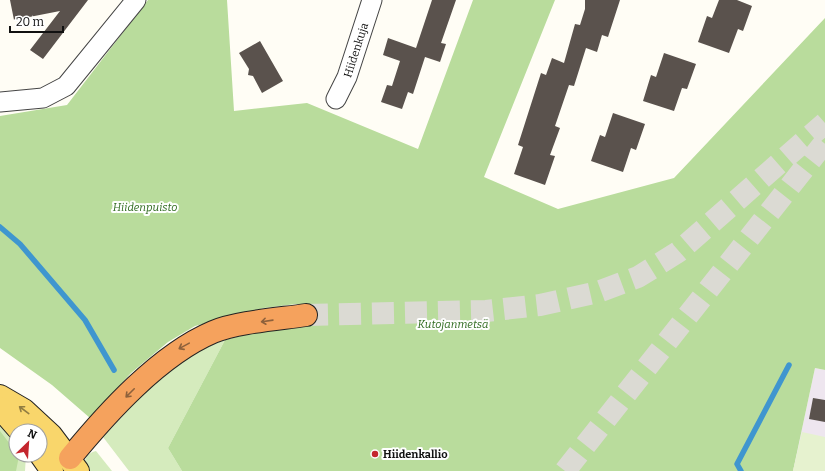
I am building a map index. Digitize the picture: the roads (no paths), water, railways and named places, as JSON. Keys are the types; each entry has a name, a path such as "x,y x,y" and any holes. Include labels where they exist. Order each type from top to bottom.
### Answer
{"highway":[{"path":"72,467 91,432 142,380 181,348 214,332 251,323 306,315"}],"main road":[{"path":"0,396 24,410 51,435 72,467"},
{"path":"0,408 13,423"}],"street":[{"path":"0,102 43,98 66,86 136,0"},
{"name":"Hiidenkuja","path":"336,99 347,77 372,0"},
{"path":"52,471 72,467"}],"waterway":[{"path":"0,227 20,244 85,320 114,370"},
{"path":"741,471 737,464 789,365"}],"tunnel":[{"path":"306,315 486,311 540,305 598,292 638,277 678,252 825,123"},
{"path":"565,471 825,142"}],"place":[{"name":"Hiidenkallio","path":"375,454"}],"park label":[{"name":"Hiidenpuisto","path":"145,207"},
{"name":"Kutojanmetsä","path":"453,324"}]}
